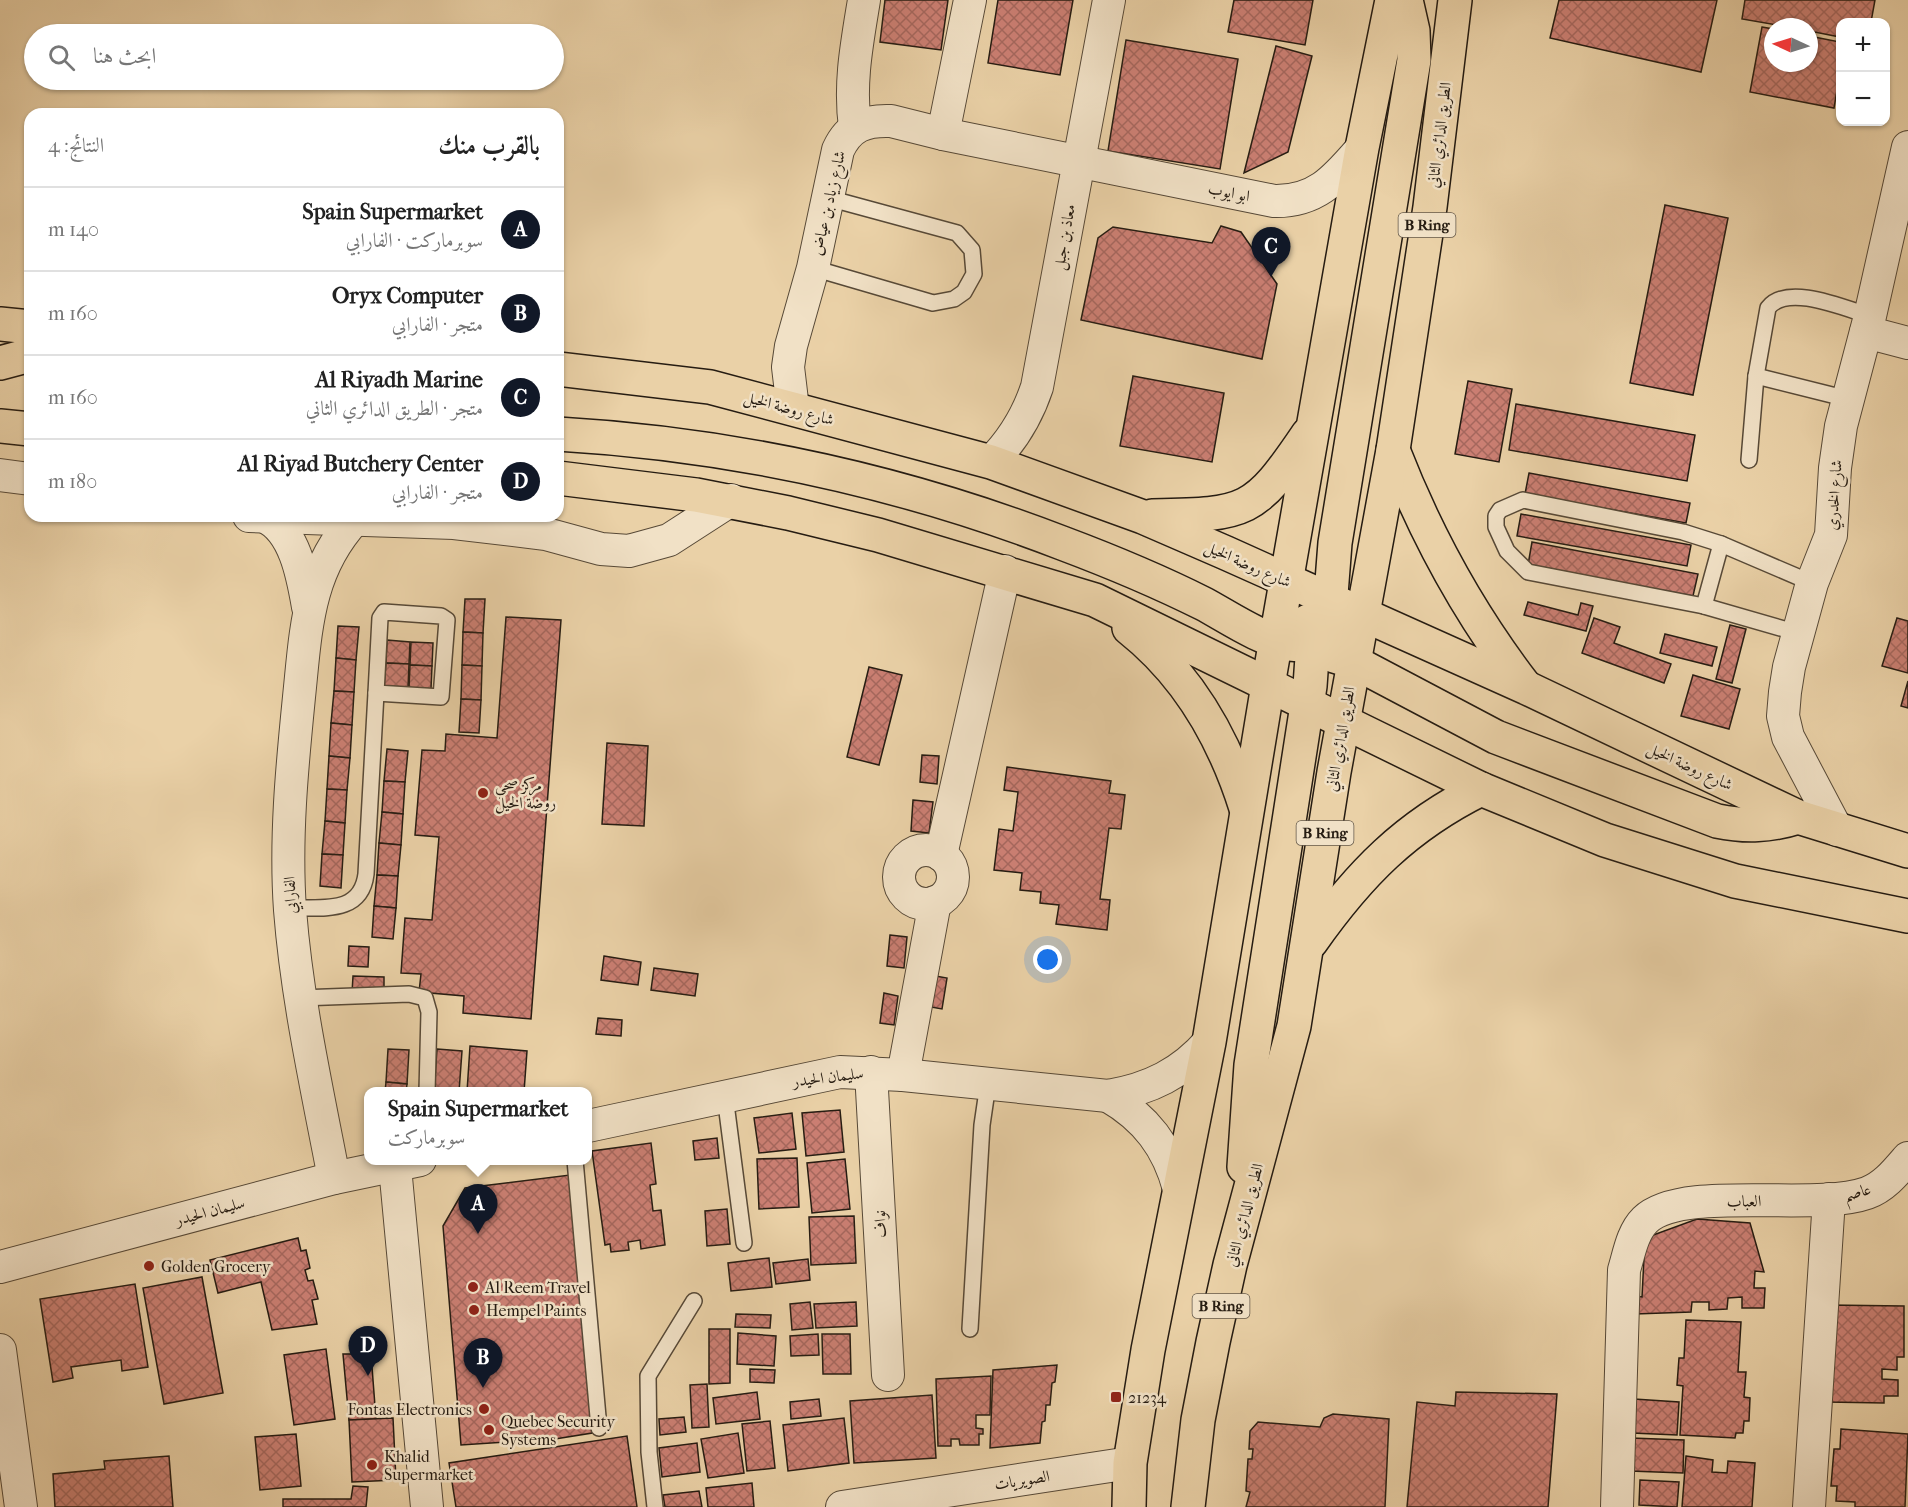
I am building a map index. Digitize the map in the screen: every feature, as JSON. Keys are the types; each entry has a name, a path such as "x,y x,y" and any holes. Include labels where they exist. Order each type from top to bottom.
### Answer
{"main road":[{"path":"1129,1507 1130,1463 1148,1350 1209,1041 1268,685 1316,423 1362,148 1392,0"},
{"path":"1245,1211 1243,1162 1251,1065 1307,705 1328,651 1329,599 1338,520 1414,60 1413,31 1406,0"},
{"name":"الطريق الدائري الثاني","path":"1363,615 1393,450 1430,207 1455,0"},
{"path":"0,324 24,326"},
{"path":"0,363 24,357"},
{"name":"شارع روضة الخيل","path":"564,370 710,387 991,462 1143,517 1527,688 1798,817 1908,851"},
{"path":"1143,517 1207,516 1224,513 1254,501 1278,478 1316,423"},
{"path":"0,426 24,428"},
{"path":"564,434 639,439 762,457 876,484 1004,522 1164,585 1276,640 1328,651 1496,737 1717,821 1750,826 1782,822 1798,817"},
{"path":"1393,450 1442,561 1482,627 1527,688"},
{"path":"564,479 731,500 878,535 1005,571 1095,600 1481,789 1605,840 1745,883 1908,916"},
{"path":"1288,582 1308,621 1328,651"},
{"path":"1095,600 1147,643 1191,693 1225,750 1248,813"},
{"path":"1268,685 1290,669 1328,651 1363,615"},
{"name":"الطريق الدائري الثاني","path":"1188,1507 1198,1420 1213,1342 1294,1026 1308,945 1343,721 1328,651"},
{"path":"1308,945 1372,864 1423,822 1481,789"}],"street":[{"path":"855,126 851,100 853,72 864,0"},
{"path":"943,134 970,0"},
{"name":"معاذ بن جبل","path":"991,462 1017,432 1029,410 1037,387 1077,162 1109,0"},
{"name":"ابو ايوب","path":"855,126 871,120 891,121 1077,162 1267,199 1291,201 1303,199 1336,178 1362,148"},
{"name":"شارع زياد بن عياض","path":"793,409 788,366 791,346 813,268 838,150 844,137 855,126"},
{"name":"شارع الخدري","path":"1837,830 1793,748 1785,727 1785,692 1812,583 1831,535 1834,468 1848,399 1868,324 1908,147"},
{"path":"1868,324 1908,344"},
{"path":"430,522 497,527 546,534 601,549 629,551 669,540 731,500"},
{"name":"الفارابي","path":"265,522 294,550 302,575 308,608 291,796 288,865 290,908 300,998 334,1178"},
{"name":"الفارابي","path":"308,608 327,560 343,533 353,522"},
{"path":"941,855 1005,571"},
{"path":"928,850 941,855 950,866 952,880 947,893 935,902 921,904 909,898 902,890 899,877 903,863 914,854 928,850"},
{"path":"903,1075 935,902"},
{"name":"سليمان الحيدر","path":"592,1125 822,1075 871,1072 1108,1096 1128,1093 1164,1080 1197,1056 1209,1041"},
{"name":"نواف","path":"871,1072 888,1375"},
{"name":"سليمان الحيدر","path":"1108,1096 1134,1113 1155,1134 1166,1151 1179,1189"},
{"name":"سليمان الحيدر","path":"0,1267 334,1178 402,1165"},
{"path":"407,1165 427,1507"},
{"name":"عاصم","path":"1829,1199 1866,1193 1902,1176"},
{"path":"1809,1507 1829,1199"},
{"name":"العباب","path":"1617,1507 1624,1270 1633,1239 1645,1220 1665,1208 1702,1202 1829,1199"},
{"path":"0,1350 21,1507"},
{"name":"الصويريات","path":"843,1507 1130,1463"}],"lane":[{"path":"813,268 933,303 954,299 964,292 974,274 972,250 957,233 828,198"},
{"path":"1749,460 1756,376 1768,308 1780,297 1792,295 1868,324"},
{"path":"1756,376 1848,399"},
{"path":"1798,633 1704,606 1528,572 1507,551 1496,527 1496,516 1500,510 1523,500 1683,532 1720,544 1812,583"},
{"path":"1704,606 1720,544"},
{"path":"290,908 346,904 356,900 361,892 366,874 376,693 381,615 387,612 446,618 448,623 441,697 376,693"},
{"path":"300,998 409,994 425,998 429,1012 427,1087"},
{"path":"970,1329 982,1125 988,1084"},
{"path":"724,1096 744,1243"},
{"path":"575,1165 599,1428"},
{"path":"656,1507 649,1452 648,1376 694,1301"}],"building":[{"path":"885,0 948,0 941,50 880,42"},
{"path":"998,0 1073,0 1060,75 988,63"},
{"path":"1234,0 1313,0 1305,45 1228,32"},
{"path":"1559,0 1717,0 1701,72 1550,38"},
{"path":"1745,0 1875,0 1872,18 1836,18 1836,36 1818,33 1818,18 1764,18 1764,23 1742,19"},
{"path":"1762,27 1764,27 1764,72 1818,72 1818,38 1836,41 1834,108 1750,92"},
{"path":"1126,40 1238,59 1220,169 1108,151"},
{"path":"1276,46 1312,56 1288,152 1244,173"},
{"path":"1665,205 1728,218 1693,395 1630,383"},
{"path":"1221,226 1241,232 1277,284 1262,359 1081,320 1098,238 1113,227 1212,243"},
{"path":"1133,376 1224,393 1212,462 1120,446"},
{"path":"1468,381 1512,389 1499,462 1455,454"},
{"path":"1516,404 1695,435 1687,481 1509,450"},
{"path":"1529,473 1690,503 1686,523 1525,494"},
{"path":"1521,514 1691,545 1687,566 1517,536"},
{"path":"1532,542 1698,574 1693,596 1528,565"},
{"path":"465,599 485,599 483,633 463,632"},
{"path":"1528,602 1578,615 1581,603 1593,606 1586,631 1524,615"},
{"name":"مركز صحي روضة الخيل","path":"506,617 561,620 531,1019 463,1013 464,996 419,992 421,974 401,973 405,918 432,920 439,837 415,835 422,750 445,751 446,734 497,738"},
{"path":"1594,618 1620,627 1614,643 1671,664 1664,683 1582,653"},
{"path":"1897,618 1908,621 1908,673 1882,666"},
{"path":"1730,625 1746,629 1732,683 1716,679"},
{"path":"338,626 359,627 356,660 336,658"},
{"path":"463,632 483,633 482,666 462,665"},
{"path":"1665,634 1717,647 1712,666 1660,653"},
{"path":"387,640 410,642 409,664 386,663"},
{"path":"411,642 433,643 432,666 410,665"},
{"path":"336,658 356,660 354,692 334,691"},
{"path":"386,663 409,664 408,688 384,686"},
{"path":"410,665 432,666 431,689 409,688"},
{"path":"462,665 482,666 481,700 461,699"},
{"path":"869,667 902,675 879,765 847,757"},
{"path":"1693,675 1740,689 1729,729 1681,716"},
{"path":"1908,681 1908,708 1901,706"},
{"path":"334,691 354,692 352,725 331,723"},
{"path":"461,699 481,700 479,733 459,732"},
{"path":"331,723 352,725 350,758 329,756"},
{"path":"607,743 648,746 644,826 602,824"},
{"path":"387,749 408,751 405,782 384,781"},
{"path":"922,755 939,756 937,784 920,782"},
{"path":"329,756 350,758 347,790 327,789"},
{"path":"1007,767 1111,781 1109,793 1125,795 1121,829 1109,828 1100,899 1110,900 1107,930 1056,924 1059,905 1040,903 1041,892 1020,890 1022,873 994,870 999,829 1013,831 1018,792 1004,790"},
{"path":"384,781 405,782 403,814 382,812"},
{"path":"327,789 347,790 345,823 325,821"},
{"path":"913,800 933,802 929,833 911,831"},
{"path":"382,812 403,814 401,845 379,843"},
{"path":"325,821 345,823 343,855 322,854"},
{"path":"379,843 401,845 398,876 377,875"},
{"path":"322,854 343,855 341,888 320,886"},
{"path":"377,875 398,876 396,908 374,906"},
{"path":"374,906 396,908 393,939 372,937"},
{"path":"890,935 907,937 904,968 887,966"},
{"path":"349,946 369,947 368,967 348,966"},
{"path":"604,956 641,962 638,985 601,980"},
{"path":"654,968 698,974 695,996 651,990"},
{"path":"930,975 947,978 942,1009 925,1006"},
{"path":"353,976 384,977 384,994 352,993"},
{"path":"884,993 898,996 894,1025 880,1023"},
{"path":"598,1018 622,1020 621,1036 596,1034"},
{"path":"470,1046 527,1051 524,1087 467,1087"},
{"path":"388,1049 409,1050 407,1084 386,1082"},
{"path":"437,1049 462,1051 459,1087 434,1087"},
{"path":"386,1082 407,1084 407,1087 386,1087"},
{"path":"840,1110 844,1152 806,1156 802,1113"},
{"path":"792,1113 796,1149 759,1153 754,1118"},
{"path":"717,1138 719,1158 695,1160 693,1141"},
{"path":"651,1143 656,1184 650,1185 653,1211 661,1210 665,1245 641,1249 640,1240 628,1242 629,1250 611,1252 610,1244 605,1245 592,1151"},
{"path":"797,1158 799,1207 759,1209 757,1159"},
{"path":"845,1159 850,1209 812,1213 807,1163"},
{"path":"570,1175 592,1433 555,1439 461,1445 443,1226 465,1188"},
{"path":"727,1209 730,1244 707,1246 705,1211"},
{"path":"854,1216 856,1263 811,1265 809,1217"},
{"path":"1697,1219 1750,1223 1764,1272 1755,1271 1754,1288 1765,1288 1764,1308 1742,1308 1742,1297 1728,1298 1727,1309 1709,1310 1709,1302 1692,1302 1691,1312 1635,1314 1635,1296 1642,1297 1645,1238"},
{"path":"298,1238 301,1251 306,1250 310,1268 305,1270 308,1281 313,1280 318,1299 312,1300 317,1324 272,1330 261,1282 218,1293 210,1260"},
{"path":"769,1258 772,1287 731,1291 728,1263"},
{"path":"808,1259 810,1280 776,1284 773,1263"},
{"path":"202,1277 223,1393 164,1404 143,1288"},
{"path":"135,1284 148,1367 122,1371 121,1360 71,1367 73,1378 53,1382 40,1299"},
{"path":"810,1302 813,1328 792,1330 790,1304"},
{"path":"856,1302 857,1326 816,1328 814,1304"},
{"path":"1828,1305 1904,1306 1904,1357 1897,1357 1897,1370 1882,1369 1882,1379 1898,1380 1898,1396 1884,1396 1884,1403 1827,1402"},
{"path":"736,1314 771,1315 770,1328 735,1327"},
{"path":"1686,1320 1741,1322 1738,1372 1746,1372 1744,1397 1750,1398 1749,1421 1744,1421 1743,1433 1736,1433 1735,1438 1680,1435 1683,1386 1677,1385 1679,1358 1684,1358"},
{"path":"709,1329 730,1329 730,1383 709,1384"},
{"path":"738,1333 776,1336 774,1366 737,1364"},
{"path":"818,1334 819,1355 791,1356 790,1336"},
{"path":"822,1334 850,1334 851,1374 823,1374"},
{"path":"326,1349 335,1419 294,1425 284,1355"},
{"path":"343,1354 371,1354 376,1419 349,1420"},
{"path":"1057,1365 1055,1382 1052,1383 1050,1405 1046,1405 1045,1421 1042,1422 1040,1443 990,1448 993,1370"},
{"path":"750,1369 775,1370 774,1383 750,1382"},
{"path":"991,1376 990,1415 976,1415 976,1428 983,1429 983,1434 979,1434 979,1445 960,1445 959,1439 951,1439 951,1446 938,1446 936,1379"},
{"path":"707,1384 709,1427 692,1428 690,1385"},
{"path":"757,1392 760,1419 716,1424 713,1398"},
{"path":"1456,1392 1557,1394 1548,1507 1407,1507 1417,1402 1455,1406"},
{"path":"932,1395 936,1458 854,1463 850,1401"},
{"path":"819,1399 821,1416 791,1419 790,1402"},
{"path":"1634,1399 1679,1402 1677,1435 1632,1433"},
{"path":"1333,1414 1389,1419 1385,1507 1246,1507 1250,1492 1246,1491 1248,1459 1252,1459 1253,1449 1249,1449 1250,1431 1258,1422 1320,1427 1324,1418"},
{"path":"684,1417 686,1432 660,1435 659,1419"},
{"path":"393,1418 396,1480 352,1482 349,1420"},
{"path":"844,1418 849,1463 788,1471 783,1425"},
{"path":"770,1421 775,1468 747,1471 742,1424"},
{"path":"1841,1429 1908,1434 1905,1507 1855,1507 1855,1502 1836,1501 1837,1486 1831,1486 1834,1449 1840,1449"},
{"path":"738,1433 744,1473 708,1478 701,1439"},
{"path":"296,1434 301,1486 260,1490 255,1437"},
{"path":"627,1436 637,1507 456,1507 449,1463"},
{"path":"1631,1438 1684,1440 1683,1473 1630,1471"},
{"path":"697,1443 700,1472 662,1477 659,1448"},
{"path":"169,1456 173,1507 55,1507 53,1474 105,1469 104,1461"},
{"path":"1686,1456 1713,1460 1712,1472 1727,1473 1728,1461 1755,1463 1752,1507 1682,1507"},
{"path":"1640,1480 1679,1482 1677,1507 1639,1505"},
{"path":"752,1483 754,1507 708,1507 706,1488"},
{"path":"353,1486 368,1487 366,1507 283,1507 283,1499 351,1499"},
{"path":"699,1491 702,1507 665,1507 663,1495"}],"place":[{"name":"Al Riyadh Marine","path":"1271,277"},
{"name":"مركز صحي روضة الخيل","path":"483,793"},
{"name":"Spain Supermarket","path":"478,1234"},
{"name":"Golden Grocery","path":"149,1266"},
{"name":"Al Reem Travel","path":"473,1287"},
{"name":"Hempel Paints","path":"474,1310"},
{"name":"Al Riyad Butchery Center","path":"368,1376"},
{"name":"Oryx Computer","path":"483,1388"},
{"name":"21234","path":"1116,1397"},
{"name":"Fontas Electronics","path":"484,1409"},
{"name":"Quebec Security Systems","path":"489,1430"},
{"name":"Khalid Supermarket","path":"372,1465"}]}
